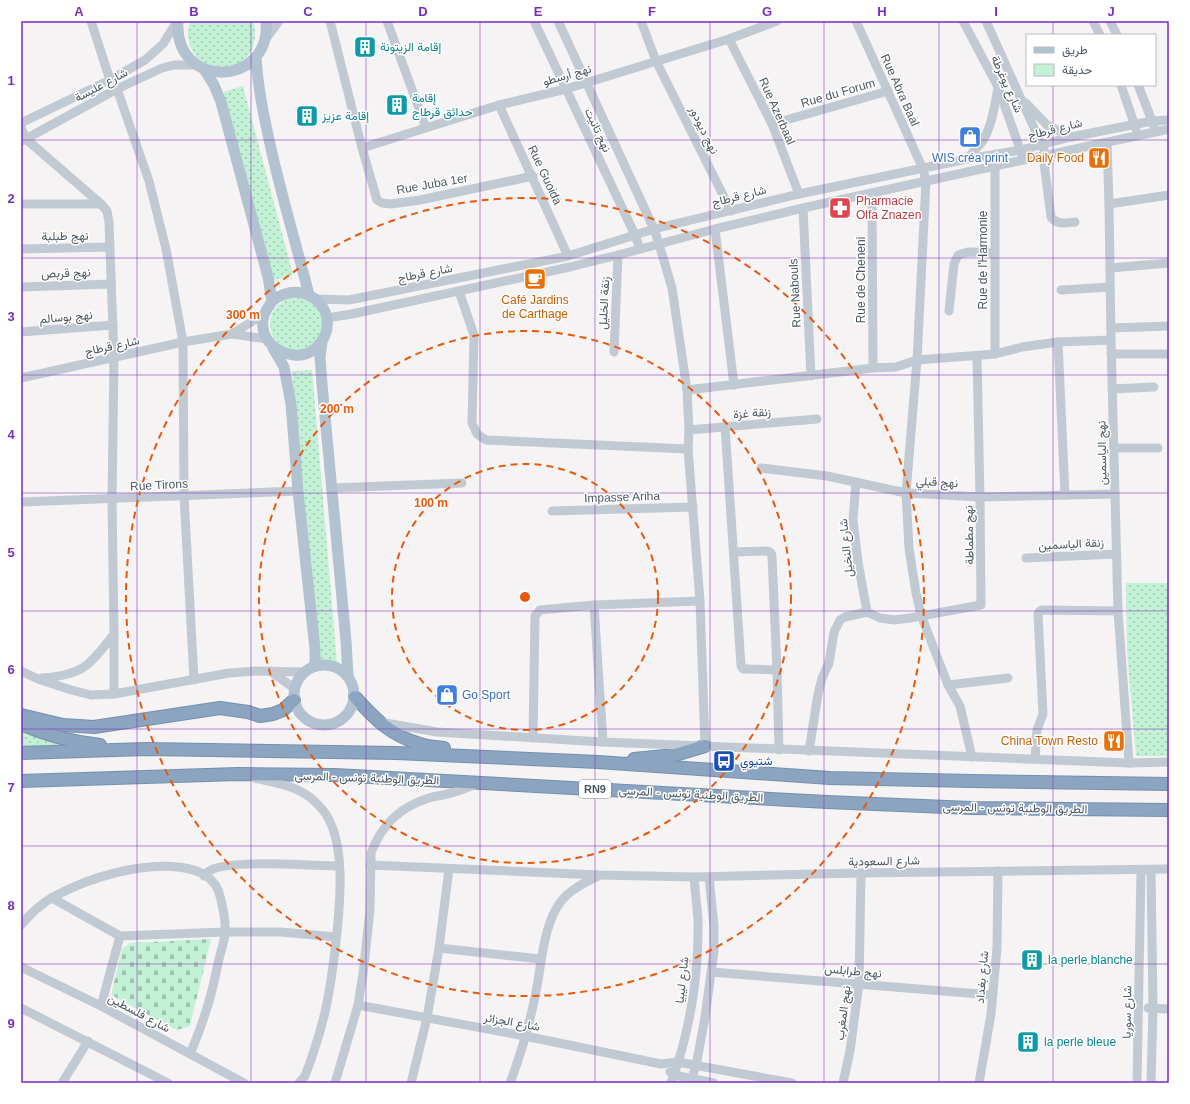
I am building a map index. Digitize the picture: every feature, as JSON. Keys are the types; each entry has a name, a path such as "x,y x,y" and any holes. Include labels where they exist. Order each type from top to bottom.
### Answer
{"highway":[{"path":"354,697 377,721 420,745 529,759"},
{"path":"21,716 63,725 94,727 220,708 248,712 260,716 273,714 283,710 294,700"},
{"path":"21,724 40,732 81,743 146,749"},
{"path":"598,762 675,755 705,746"},
{"name":"الطريق الوطنية تونس - المرسى","path":"21,753 146,749 335,751 598,762 830,778 972,782 1169,784"},
{"name":"الطريق الوطنية تونس - المرسى","path":"21,781 238,774 335,775 827,802 971,808 1169,810"}],"main road":[{"path":"178,21 177,30 181,45 188,58 200,67 214,85 221,102 260,247 272,301"},
{"path":"200,67 218,73 232,72 245,67 256,58 265,40 267,30 266,21"},
{"path":"256,58 257,82 263,115 285,209 312,297"},
{"path":"315,666 315,649 298,491 291,404 284,367 270,343 263,327 264,314 272,301 280,295 289,292 299,292 312,297 323,308 327,318 327,331 322,342 320,357 348,676 354,690 353,705 344,718 337,722 330,725 314,724 301,714 294,700 294,688 298,679 304,672 315,666 328,664 342,670 348,676"},
{"path":"270,343 285,354 299,356 312,352 322,342"}],"street":[{"path":"91,21 110,80"},
{"name":"شارع عليسة","path":"21,123 110,80 145,60 163,44 178,21"},
{"path":"265,40 279,21"},
{"name":"Rue Juba 1er","path":"330,21 362,148 377,200 382,203 391,204 420,200 533,176"},
{"path":"387,21 426,128"},
{"name":"نهج تانيت","path":"534,21 635,235 640,249"},
{"path":"558,21 654,229 660,244 672,288 687,390 689,430 688,449 700,601 705,746"},
{"name":"نهج ديودور","path":"641,21 656,61 731,211"},
{"name":"نهج أرسطو","path":"362,148 499,105 566,89 729,39 774,21"},
{"name":"Rue Abra Baal","path":"856,21 888,91 926,181"},
{"name":"شارع يوغرطة","path":"963,21 998,87 1024,160"},
{"name":"شارع يوغرطة","path":"986,21 1042,145 1045,155 1051,217 1054,221 1059,223 1075,222"},
{"path":"1093,21 1100,34"},
{"path":"1110,21 1116,34"},
{"name":"Rue Azerbaal","path":"729,39 772,124 799,194"},
{"name":"شارع عليسة","path":"24,140 117,89 162,68 174,65 200,67"},
{"path":"1121,86 1139,136"},
{"path":"1138,86 1157,133"},
{"path":"967,159 981,144 985,136 993,114 998,87"},
{"path":"117,89 149,181 166,249 183,342 184,496 194,680"},
{"name":"Rue du Forum","path":"772,124 888,91"},
{"path":"1018,92 1034,112 1047,124 1071,136"},
{"name":"Rue Guoida","path":"499,105 533,176 568,256"},
{"name":"شارع قرطاج","path":"312,297 349,300 568,256 654,229 799,194 967,159 1021,150 1071,136 1152,121 1169,120"},
{"path":"21,127 24,140 101,204 107,211 108,217 114,358 112,500 114,694"},
{"name":"شارع قرطاج","path":"327,318 459,291 618,255 715,229 803,208 1045,155 1169,130"},
{"name":"نهج الياسمين","path":"1107,142 1110,204 1111,354 1118,611 1129,762"},
{"name":"Rue de l'Harmonie","path":"995,166 995,354"},
{"path":"926,181 917,360 906,493 909,548 921,615 948,685 960,706 972,757"},
{"name":"Rue de Cheneni","path":"872,193 873,368"},
{"path":"1110,204 1169,195"},
{"path":"21,204 101,204"},
{"name":"Rue Nabouls","path":"803,208 811,376"},
{"path":"715,229 734,385"},
{"name":"نهج طبلبة","path":"21,249 109,247"},
{"path":"949,312 954,264 958,255 968,252 995,252"},
{"name":"زنقة الخليل","path":"614,352 618,255"},
{"path":"1110,268 1169,263"},
{"name":"نهج قربص","path":"21,287 111,284"},
{"path":"1061,290 1110,287"},
{"path":"459,291 474,335 472,424 477,434 486,440 688,449"},
{"name":"شارع قرطاج","path":"232,334 264,314"},
{"name":"نهج بوسالم","path":"21,332 113,325"},
{"path":"1111,328 1169,326"},
{"name":"شارع قرطاج","path":"21,377 183,342 232,334 270,343"},
{"path":"687,390 873,368 896,367 917,360 995,354 1022,347 1058,342 1111,340"},
{"path":"1058,342 1065,495"},
{"path":"1111,354 1169,354"},
{"name":"نهج مطماطة","path":"921,615 981,605 977,356"},
{"path":"1112,389 1154,387"},
{"name":"زنقة غزة","path":"689,430 817,419"},
{"path":"726,426 741,666 743,669 748,670 777,670"},
{"path":"1114,448 1158,448"},
{"name":"نهج قبلي","path":"761,468 827,476 906,493 980,497 1115,494"},
{"name":"شارع النخيل","path":"856,482 853,520 860,576 867,612"},
{"path":"332,488 462,483"},
{"name":"Rue Tirons","path":"21,502 112,500 298,491"},
{"name":"Impasse Ariha","path":"552,511 693,507"},
{"path":"735,552 768,551 772,556 779,750"},
{"name":"زنقة الياسمين","path":"1026,558 1117,554"},
{"path":"533,738 535,616 540,610 594,605 700,601"},
{"path":"594,605 603,742"},
{"path":"1035,759 1037,730 1043,714 1039,612 1042,610 1118,611"},
{"path":"809,751 818,694 822,678 829,663 834,632 840,620 842,618 867,612 880,618 894,620 921,615"},
{"path":"38,679 63,676 84,667 96,656 114,634"},
{"path":"21,671 38,679 91,695 114,694 229,673 270,671 304,672"},
{"path":"270,671 294,688"},
{"path":"948,685 1008,678"},
{"path":"377,721 437,732 603,742 972,757 1169,762"},
{"path":"238,774 299,789 310,797 323,810 331,825 336,842 339,866 340,911 332,977 326,1011 305,1076 299,1083"},
{"path":"335,1083 358,1005 370,910 371,853 380,834 387,823 402,810 429,797 448,794 479,784"},
{"path":"204,876 211,870 243,864 339,866"},
{"name":"شارع السعودية","path":"370,865 599,875 694,877 1169,869"},
{"path":"21,925 30,914 52,898 86,882 115,873 142,868 165,866 184,868 204,876 211,881 218,889 222,904 225,932 214,987 205,1017 190,1054"},
{"path":"411,1083 427,1018 449,869"},
{"name":"شارع سوريا","path":"1137,1083 1140,870"},
{"path":"1151,870 1153,1008 1151,1083"},
{"name":"شارع بغداد","path":"979,1083 991,1014 998,928 998,871"},
{"name":"نهج المغرب","path":"843,1083 850,1051 858,983 861,873"},
{"path":"510,1083 526,1036 536,993 541,959 556,909 566,895 581,884 599,875"},
{"name":"شارع ليبيا","path":"672,1079 690,1016 697,957 698,919 694,877"},
{"path":"691,1081 696,1066 714,951 714,926 709,877"},
{"path":"52,898 120,936 225,932 281,932 336,937"},
{"path":"101,1006 120,936"},
{"path":"438,948 541,959"},
{"name":"شارع فلسطين","path":"21,967 101,1006 244,1083"},
{"name":"نهج طرابلس","path":"711,972 992,995"},
{"name":"شارع الجزائر","path":"358,1005 526,1036 661,1064 678,1062 792,1083"},
{"path":"1139,1007 1169,1009"},
{"path":"21,1008 168,1083"},
{"path":"62,1083 88,1041"},
{"name":"شارع الجزائر","path":"661,1064 672,1079 714,1083"}],"green space":[{"path":"190,21 253,21 255,34 252,48 245,59 233,66 211,66 204,63 194,54 191,48 188,34"},
{"path":"243,86 293,275 274,280 223,92"},
{"path":"291,298 301,298 310,302 318,310 322,319 322,329 318,338 310,346 301,350 291,350 282,346 274,338 270,329 270,319 274,310 282,302"},
{"path":"312,370 337,663 318,664 292,371"},
{"path":"1126,583 1169,583 1169,756 1136,756 1127,651"},
{"path":"21,731 58,744 59,746 21,749"},
{"path":"211,939 190,1026 177,1030 111,995 122,949 130,943"}],"place":[{"name":"إقامة الزيتونة","path":"365,47"},
{"name":"إقامة حدائق قرطاج","path":"397,105"},
{"name":"إقامة عزيز","path":"307,116"},
{"name":"WIS créa print","path":"970,137"},
{"name":"Daily Food","path":"1099,158"},
{"name":"Pharmacie Olfa Znazen","path":"840,208"},
{"name":"Café Jardins de Carthage","path":"535,279"},
{"name":"Go Sport","path":"447,695"},
{"name":"China Town Resto","path":"1114,741"},
{"name":"شتيوي","path":"724,761"},
{"name":"la perle blanche","path":"1032,960"},
{"name":"la perle bleue","path":"1028,1042"}]}
